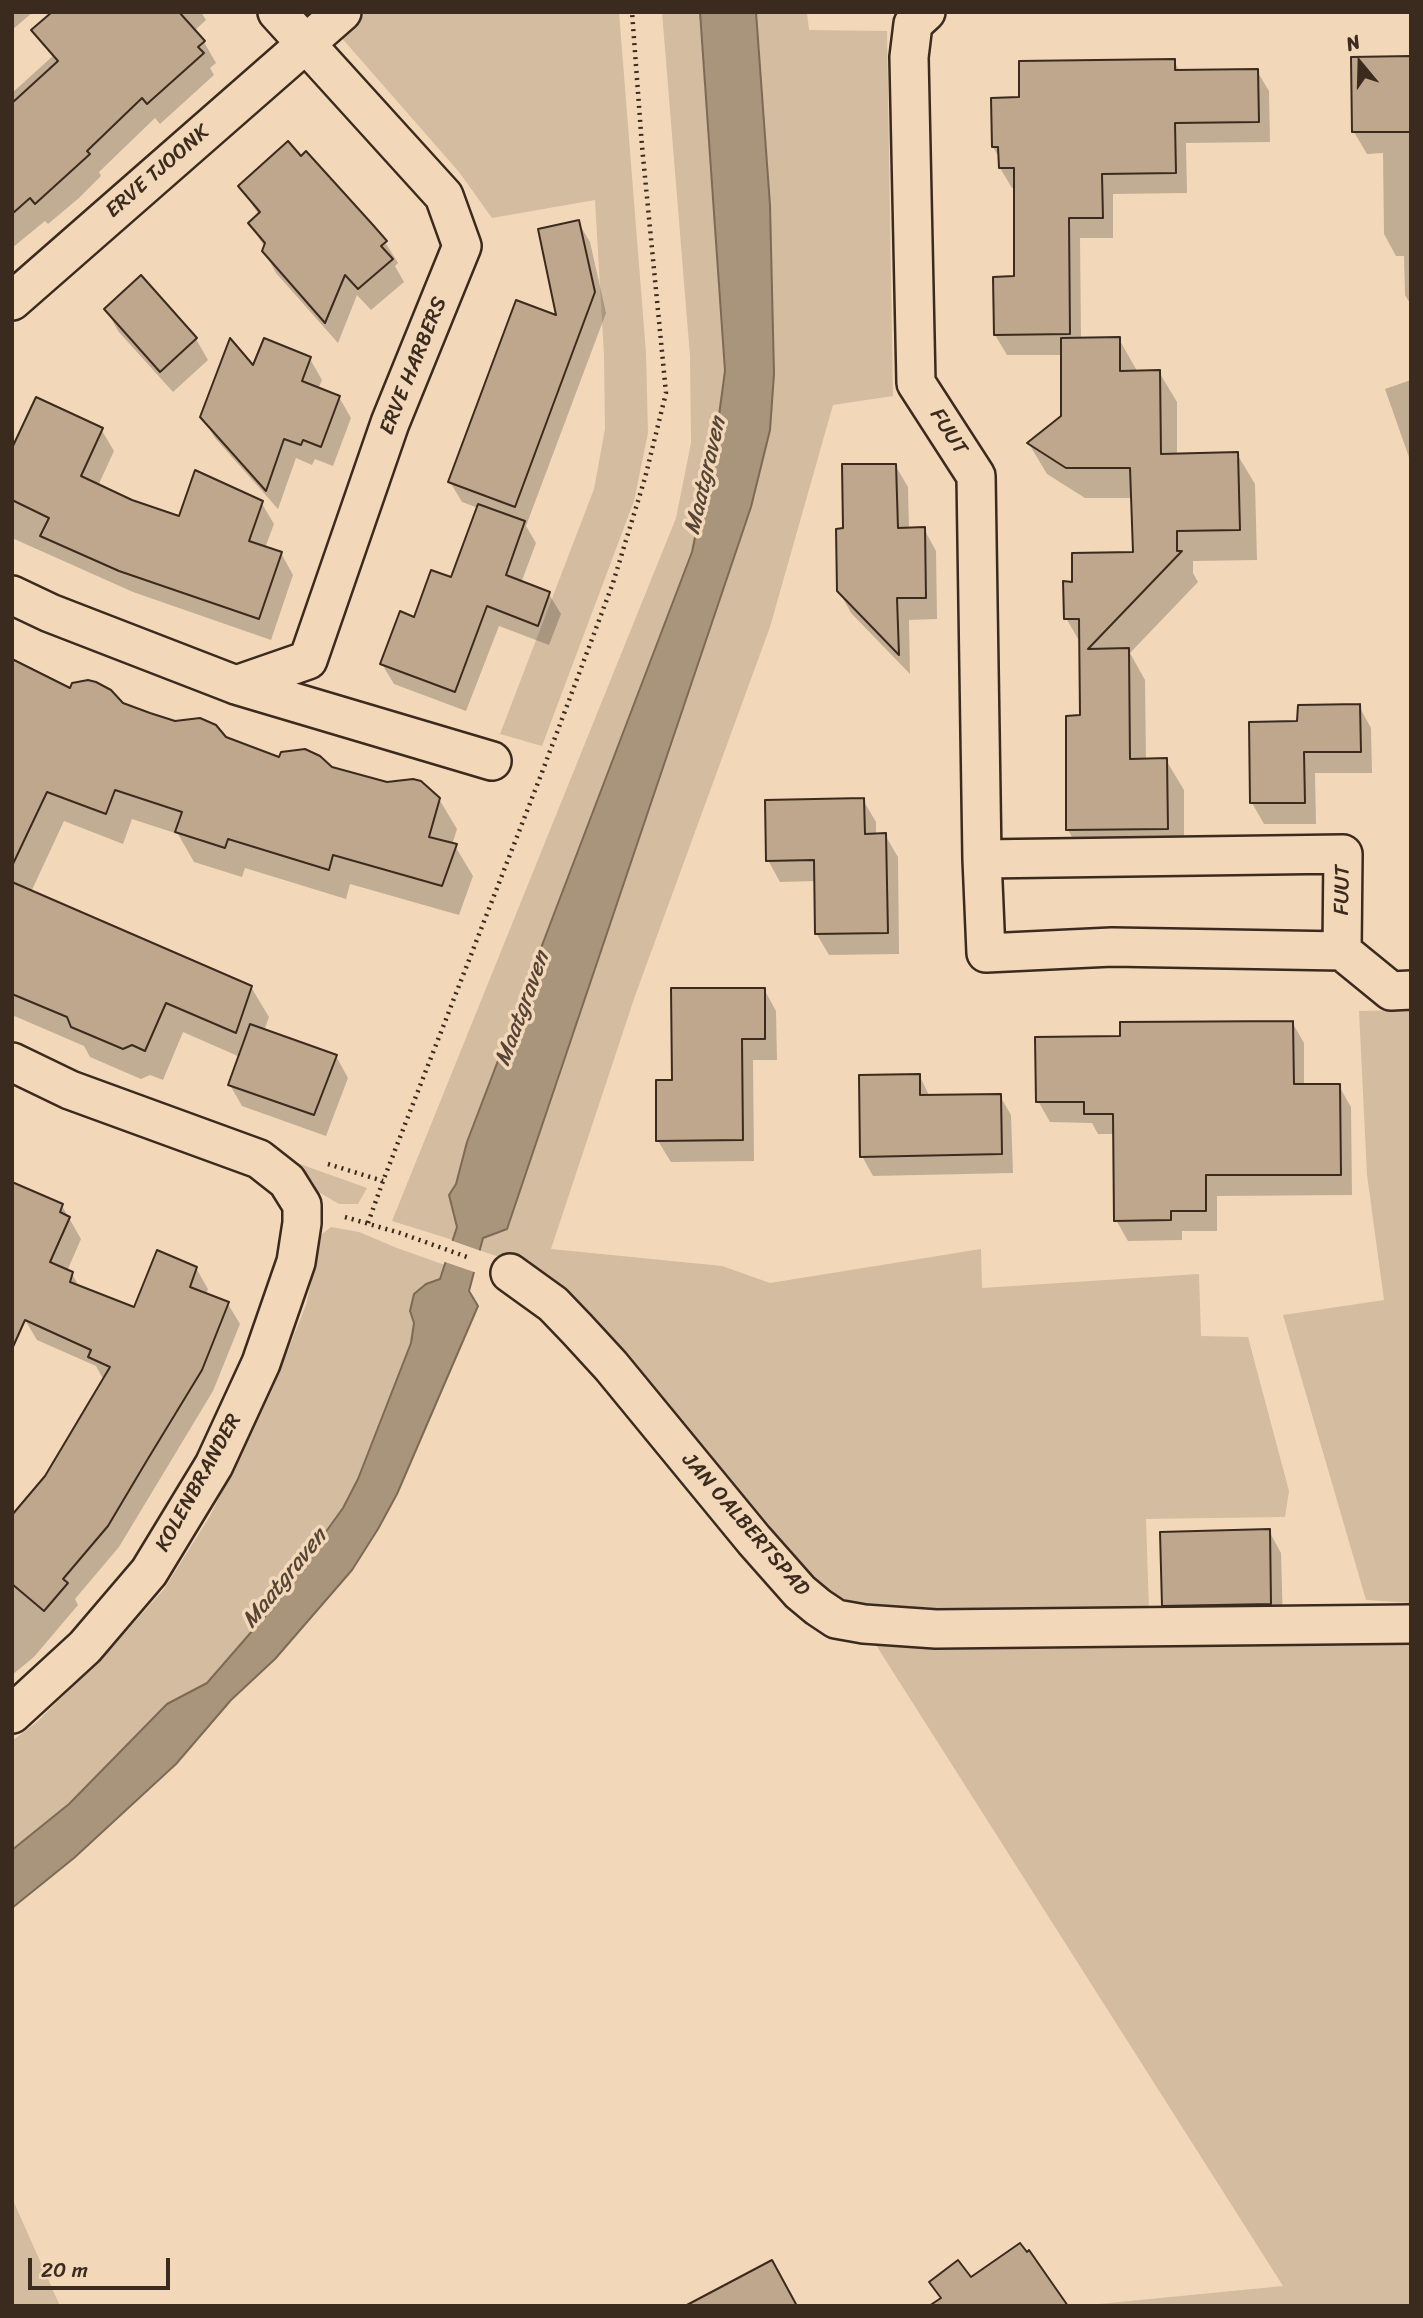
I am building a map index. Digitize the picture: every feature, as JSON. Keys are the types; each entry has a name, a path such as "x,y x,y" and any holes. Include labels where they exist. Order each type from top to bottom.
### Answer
{"street":[{"name":"ERVE HARBERS","path":"236,685 308,660 390,423 462,246 444,196 277,12"},
{"path":"305,44 342,12"},
{"name":"FUUT","path":"926,12 913,24 909,57 916,383 976,476 982,859 986,953 1112,947 1342,951 1343,854 982,859"},
{"name":"ERVE TJOONK","path":"12,301 305,44"},
{"path":"12,595 236,685 492,761"},
{"path":"1342,951 1391,991 1411,990"},
{"name":"KOLENBRANDER","path":"12,1062 70,1090 259,1159 287,1181 302,1205 302,1232 296,1262 261,1363 214,1465 149,1572 85,1647 12,1714"},
{"name":"JAN OALBERTSPAD","path":"510,1273 553,1304 577,1329 800,1592 836,1619 864,1624 936,1629 1411,1624"}],"path":[{"path":"510,1273 368,1223 612,583 645,478 666,393 632,12"}],"shaded area":[{"path":"366,12 619,12 646,353 648,433 634,501 542,746 500,734 594,489 605,429 604,355 595,200 492,218 459,172 340,36"},
{"path":"662,12 700,12 725,371 717,430 692,552 467,1142 456,1184 449,1195 457,1227 453,1240 392,1221 676,518 691,443 690,356"},
{"path":"756,12 807,12 809,30 887,31 893,396 833,405 770,627 635,996 551,1249 722,1266 770,1283 981,1249 982,1288 1199,1274 1201,1336 1248,1337 1289,1491 1285,1517 1146,1519 1149,1611 883,1610 832,1595 811,1579 587,1314 528,1260 525,1265 481,1251 483,1238 507,1229 751,507 770,430 770,205"},
{"path":"1411,1010 1411,1603 1366,1600 1283,1315 1384,1300 1367,1175 1359,1011"},
{"path":"286,1159 367,1188 358,1204 339,1204 317,1191 313,1182"},
{"path":"331,1227 359,1232 445,1265 440,1279 426,1284 410,1311 414,1323 411,1343 358,1479 343,1508 266,1615 207,1683 167,1704 69,1804 12,1850 12,1741 37,1722 115,1644 164,1589 210,1516 273,1387 306,1305 322,1234"},
{"path":"874,1642 1411,1643 1411,2306 1100,2306 1099,2304 1283,2286"},
{"path":"12,2198 60,2306 12,2306"}],"water":[{"name":"Maatgraven","path":"700,12 756,12 770,205 774,374 770,430 751,507 507,1229 483,1238 469,1291 478,1306 397,1494 352,1570 275,1659 231,1700 176,1764 74,1858 12,1908 12,1850 69,1804 167,1704 207,1683 266,1615 343,1508 358,1479 411,1343 414,1323 410,1311 414,1294 426,1284 440,1279 457,1227 449,1195 456,1184 467,1142 692,552 717,430 725,371"}],"pier":[{"path":"450,1240 484,1252 477,1273 442,1261"}],"building":[{"path":"52,12 179,12 205,41 198,47 204,53 147,104 142,98 87,151 90,154 35,204 30,198 12,214 12,103 58,61 31,30"},
{"path":"1411,56 1411,132 1352,132 1351,57"},
{"path":"1175,59 1175,70 1258,69 1259,122 1175,123 1176,173 1102,174 1103,218 1069,218 1070,334 994,335 993,277 1014,276 1014,168 999,168 998,147 992,147 991,98 1019,97 1019,61"},
{"path":"288,141 301,156 306,151 373,225 387,241 381,246 393,259 358,289 345,275 325,323 262,251 265,243 248,223 260,212 238,186"},
{"path":"579,220 595,292 515,507 448,482 516,300 556,315 538,229"},
{"path":"141,275 197,338 160,372 104,309"},
{"path":"1120,337 1120,371 1160,370 1161,454 1238,452 1240,530 1177,531 1177,551 1182,551 1088,649 1129,648 1130,759 1167,758 1168,829 1066,830 1066,716 1080,715 1079,619 1064,619 1063,581 1072,582 1072,553 1133,552 1130,468 1066,468 1027,443 1061,416 1061,338"},
{"path":"230,338 253,365 264,338 311,357 302,381 340,396 321,447 303,440 301,445 284,439 266,491 200,417"},
{"path":"36,397 103,428 81,476 132,500 179,516 195,470 263,501 249,541 282,552 259,619 119,571 40,536 49,518 12,500 12,448"},
{"path":"842,464 896,464 898,528 925,527 926,598 897,598 899,655 837,591 836,529 843,528"},
{"path":"478,504 525,521 506,575 550,592 538,626 487,606 455,692 380,664 400,611 414,617 431,570 451,577"},
{"path":"12,659 70,688 72,683 88,680 96,682 111,690 123,703 175,721 200,718 216,725 226,737 279,757 281,752 305,749 320,756 332,767 387,782 413,779 421,781 440,798 429,837 457,844 442,886 333,855 329,870 228,839 225,848 175,832 182,812 115,790 106,814 47,792 12,866"},
{"path":"1360,704 1361,752 1304,752 1305,803 1250,803 1249,722 1297,721 1298,705"},
{"path":"864,798 865,834 886,833 888,933 815,934 814,860 766,861 765,800"},
{"path":"12,882 252,986 236,1033 166,1003 145,1051 132,1045 123,1049 71,1027 67,1017 12,994"},
{"path":"671,988 765,988 765,1039 742,1039 743,1140 656,1141 656,1080 672,1080"},
{"path":"1293,1021 1294,1084 1340,1084 1341,1175 1206,1175 1206,1211 1171,1211 1171,1220 1114,1221 1113,1114 1084,1114 1084,1102 1036,1102 1035,1037 1120,1036 1120,1022"},
{"path":"250,1024 337,1055 314,1115 228,1085"},
{"path":"920,1074 920,1095 1001,1094 1002,1154 860,1157 859,1075"},
{"path":"12,1182 63,1204 60,1212 70,1217 50,1262 73,1272 70,1282 134,1307 157,1250 197,1267 190,1287 229,1302 202,1370 108,1526 63,1579 68,1583 44,1611 12,1584 12,1515 45,1476 110,1367 88,1357 91,1350 25,1320 12,1349"},
{"path":"1270,1529 1271,1604 1162,1606 1160,1532"},
{"path":"1020,2243 1027,2252 1029,2250 1068,2306 929,2306 941,2298 929,2282 958,2260 971,2277"},
{"path":"772,2260 797,2306 685,2306"}]}
